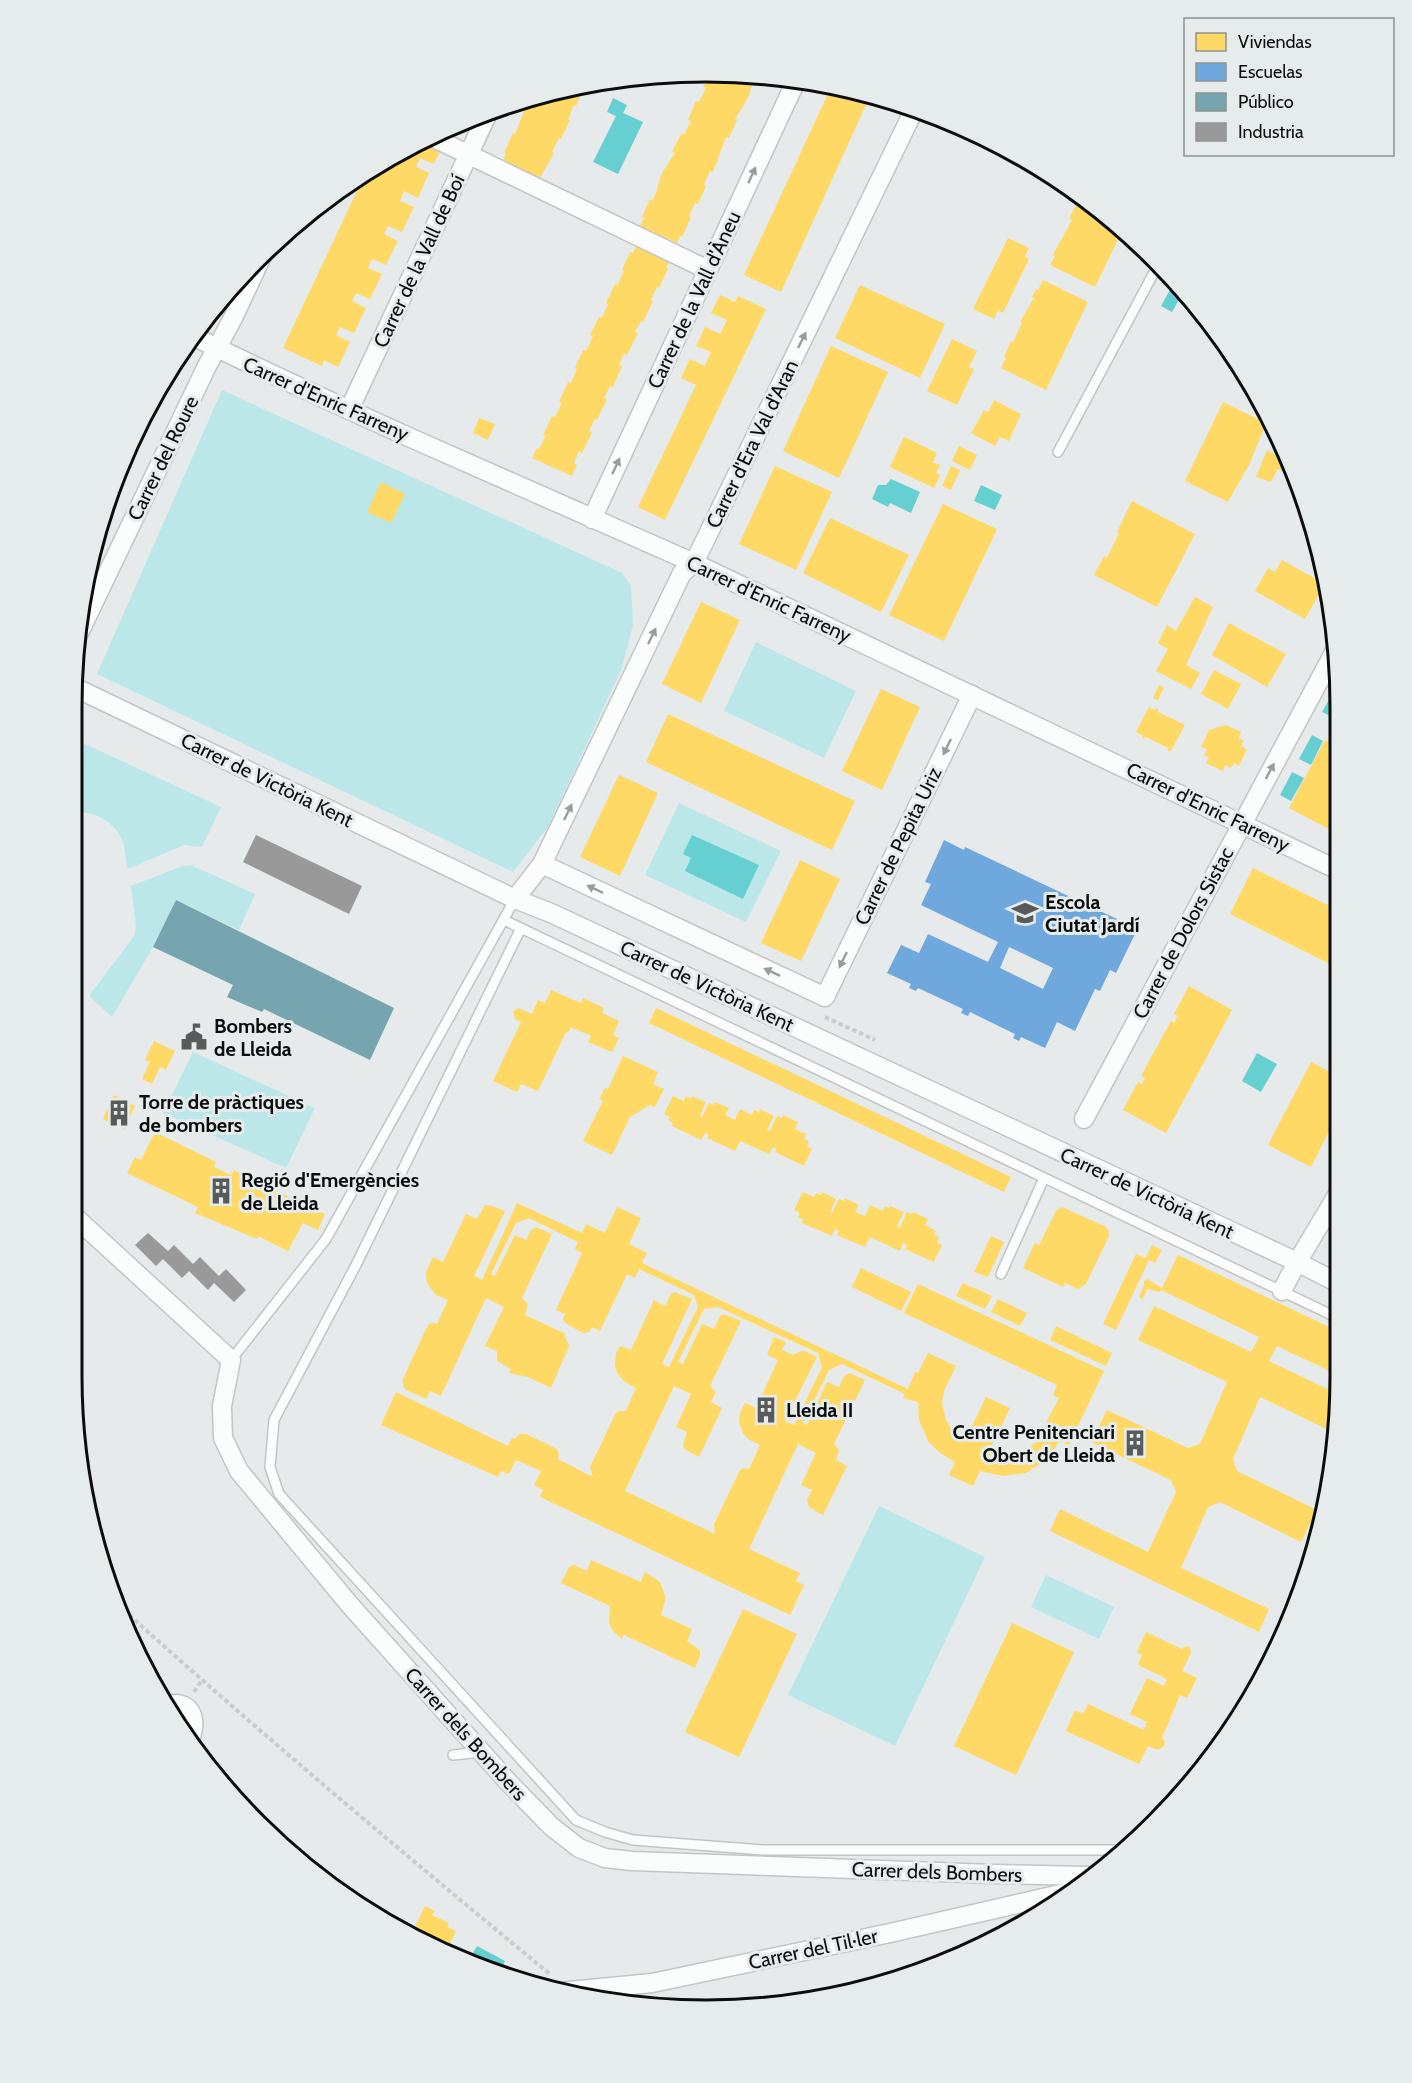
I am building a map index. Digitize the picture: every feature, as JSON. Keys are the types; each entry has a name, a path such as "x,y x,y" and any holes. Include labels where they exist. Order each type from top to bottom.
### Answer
{"street":[{"name":"Carrer de la Vall d'Àneu","path":"592,519 792,89"},
{"name":"Carrer d'Era Val d'Aran","path":"515,899 542,864 682,573 694,562 910,118"},
{"name":"Carrer de la Vall de Boí","path":"349,410 483,124"},
{"path":"442,141 708,270"},
{"name":"Carrer del Roure","path":"90,610 250,282"},
{"name":"Carrer d'Enric Farreny","path":"201,340 349,410 694,562 1330,866"},
{"name":"Carrer de Dolors Sistac","path":"1084,1119 1328,664"},
{"name":"Carrer de Victòria Kent","path":"83,691 515,899 573,923 1330,1279"},
{"name":"Carrer de Pepita Uriz","path":"825,997 972,695"},
{"name":"Carrer de Victòria Kent","path":"542,864 825,997"},
{"path":"1282,1291 1330,1208"},
{"path":"82,1223 231,1360"},
{"name":"Carrer dels Bombers","path":"231,1360 222,1406 223,1438 239,1471 349,1604 481,1752 552,1827 579,1848 605,1858 632,1861 1080,1876"},
{"path":"175,1704 185,1706 192,1713 195,1721 193,1730"},
{"name":"Carrer del Til·ler","path":"585,1989 652,1983 1050,1897"}],"lane":[{"path":"1058,452 1154,272"},
{"name":"Carrer d'Era Val d'Aran","path":"231,1360 326,1239 515,899"},
{"name":"Carrer de Victòria Kent","path":"504,920 1330,1314"},
{"path":"521,928 356,1265 274,1420 270,1467 279,1494 576,1820 604,1832 633,1840 763,1850 1112,1850"},
{"path":"1001,1274 1044,1178"},
{"path":"453,1755 481,1752"}],"path":[{"path":"130,1616 553,1981"}],"shaded area":[{"path":"222,390 622,573 631,585 633,625 622,668 548,827 513,872 97,674"},
{"path":"756,642 856,691 824,758 724,711"},
{"path":"82,743 221,807 202,847 184,845 128,869 121,837 111,824 82,812"},
{"path":"679,803 781,851 746,922 645,875"},
{"path":"191,865 255,894 239,930 176,900 153,947 112,1017 89,996 135,935 136,925 131,886"},
{"path":"193,1052 315,1108 286,1168 163,1113"},
{"path":"879,1506 985,1557 895,1746 788,1695"},
{"path":"1046,1575 1114,1607 1099,1639 1031,1607"}],"water":[{"path":"613,98 627,105 623,113 643,122 618,174 593,162 616,116 607,112"},
{"path":"1170,290 1179,300 1172,312 1161,306"},
{"path":"891,479 920,492 911,513 890,503 888,507 872,499 878,485 886,485"},
{"path":"981,485 1002,495 995,510 974,501"},
{"path":"1330,698 1330,716 1322,712"},
{"path":"1312,735 1323,741 1311,765 1299,759"},
{"path":"1292,772 1304,778 1291,801 1280,795"},
{"path":"692,835 759,865 743,899 685,871 691,858 683,854"},
{"path":"1257,1053 1277,1064 1261,1092 1242,1081"},
{"path":"477,1946 505,1961 503,1966 472,1955"}],"building: Viviendas":[{"path":"705,82 752,85 748,98 735,119 737,120 729,138 726,137 713,172 710,171 698,204 695,203 682,237 680,236 677,243 640,226 650,199 652,201 656,193 661,175 675,153 672,152 691,121 688,120 696,101 699,102 706,88 703,87"},
{"path":"828,94 866,104 781,292 744,275"},
{"path":"581,95 576,106 574,105 568,119 570,120 540,178 503,160 513,133 515,134 524,110"},
{"path":"430,147 440,151 434,164 420,158 416,167 429,173 418,198 404,191 400,201 414,207 402,232 388,226 384,234 398,241 386,265 372,259 368,268 382,274 370,299 356,293 352,301 366,308 354,333 340,327 336,335 350,342 338,367 324,360 322,366 283,348 358,190 394,166"},
{"path":"1076,204 1118,238 1095,287 1050,265 1072,220 1069,219"},
{"path":"1008,238 1029,248 1025,256 1029,259 1003,313 998,310 994,319 973,309"},
{"path":"637,245 670,261 643,322 641,321 635,332 638,333 627,355 624,354 619,365 622,366 613,387 610,386 604,398 607,399 589,431 592,432 582,453 579,451 574,463 577,465 572,476 532,458 546,436 543,435 552,416 555,417 562,403 559,402 568,382 571,383 583,350 586,351 590,343 593,336 590,335 599,317 602,318 615,284 618,285 630,252 633,253"},
{"path":"1043,280 1088,302 1046,390 1001,368 1011,341 1013,342 1022,323 1020,322 1034,298 1032,297 1036,289 1038,290"},
{"path":"860,285 945,324 920,378 835,338"},
{"path":"720,295 735,302 738,296 766,309 665,520 638,507 696,385 681,378 690,359 705,366 711,352 696,346 705,327 720,334 727,320 711,313"},
{"path":"952,339 977,351 969,367 974,369 957,405 927,391"},
{"path":"831,346 888,372 839,478 783,451"},
{"path":"994,400 1021,414 1009,441 1000,437 995,446 971,433 984,410 988,412"},
{"path":"1223,402 1260,420 1264,428 1250,463 1228,502 1185,481"},
{"path":"479,418 495,424 488,440 473,433"},
{"path":"904,437 937,453 933,462 940,465 936,473 940,475 934,488 890,467"},
{"path":"959,446 977,455 970,470 952,461"},
{"path":"1267,450 1277,455 1284,472 1278,469 1271,482 1256,477"},
{"path":"775,466 832,492 796,570 739,544"},
{"path":"951,466 960,470 951,490 942,486"},
{"path":"381,482 405,494 391,523 367,512"},
{"path":"1132,501 1195,534 1157,607 1094,575 1104,556 1107,558"},
{"path":"943,504 997,529 944,641 889,615"},
{"path":"830,518 909,555 881,612 803,573"},
{"path":"1282,560 1317,579 1319,594 1305,619 1255,591 1268,568 1275,572"},
{"path":"1195,597 1213,607 1186,665 1200,673 1191,689 1156,671 1168,649 1158,643 1167,625 1176,631"},
{"path":"701,602 740,620 701,703 662,684"},
{"path":"1229,623 1286,654 1267,687 1212,655"},
{"path":"1214,670 1241,684 1228,709 1201,694"},
{"path":"1159,685 1164,687 1158,700 1153,698"},
{"path":"881,689 920,707 882,790 842,771"},
{"path":"1149,707 1154,710 1158,708 1158,712 1185,725 1171,751 1146,737 1143,739 1142,735 1136,732"},
{"path":"668,714 855,801 832,850 646,762"},
{"path":"1226,725 1241,732 1239,738 1244,741 1241,746 1247,749 1239,766 1234,763 1231,768 1225,765 1223,771 1206,763 1209,758 1204,755 1207,749 1201,747 1209,730"},
{"path":"1325,740 1330,743 1330,830 1289,808"},
{"path":"619,775 658,793 620,876 580,857"},
{"path":"800,860 840,879 801,961 761,943"},
{"path":"1253,868 1330,906 1330,964 1230,914"},
{"path":"1189,986 1232,1010 1166,1133 1123,1110 1138,1082 1142,1084 1145,1078 1141,1076 1171,1021 1174,1023 1178,1016 1174,1014"},
{"path":"551,990 581,1003 583,998 604,1008 602,1013 619,1021 613,1035 619,1038 612,1052 588,1042 591,1036 571,1027 568,1033 566,1032 538,1091 521,1084 517,1092 493,1081 521,1022 515,1019 513,1012 519,1008 532,1014 538,1000 545,1003"},
{"path":"656,1008 1011,1177 1004,1192 649,1023"},
{"path":"154,1041 175,1051 166,1070 160,1067 152,1084 142,1079 150,1062 145,1060"},
{"path":"623,1056 658,1072 653,1084 664,1089 655,1107 650,1105 630,1117 612,1155 583,1141 603,1101 599,1099 605,1088 608,1089"},
{"path":"1311,1062 1330,1072 1330,1130 1311,1167 1268,1145"},
{"name":"Torre de pràctiques de bombers","path":"114,1095 135,1106 124,1129 103,1119"},
{"path":"673,1096 684,1101 686,1096 691,1099 692,1096 706,1102 700,1116 702,1117 709,1103 714,1105 715,1102 729,1108 725,1115 735,1120 740,1109 752,1115 754,1110 759,1112 760,1109 774,1116 767,1130 770,1131 777,1116 782,1118 783,1115 798,1122 795,1129 806,1134 804,1139 809,1141 807,1146 812,1149 804,1166 775,1152 777,1149 773,1147 769,1154 740,1141 735,1151 707,1138 709,1135 705,1133 701,1140 672,1126 673,1123 668,1120 670,1117 664,1114"},
{"name":"Regió d'Emergències de Lleida","path":"155,1132 216,1162 214,1167 231,1175 234,1170 325,1214 318,1230 303,1223 288,1251 258,1236 257,1239 195,1213 198,1207 127,1173 135,1157 141,1160"},
{"path":"803,1192 814,1197 816,1193 821,1195 822,1192 836,1199 830,1212 832,1213 839,1199 844,1201 845,1198 859,1205 855,1212 865,1216 870,1205 883,1211 885,1206 889,1208 890,1206 904,1212 897,1226 900,1228 907,1212 912,1214 913,1212 928,1219 925,1225 936,1231 934,1235 939,1237 937,1242 942,1245 934,1262 905,1249 907,1245 903,1243 900,1251 870,1237 865,1247 837,1235 839,1231 835,1229 832,1236 802,1223 803,1219 798,1217 800,1213 794,1210"},
{"name":"Lleida II","path":"517,1203 582,1233 586,1224 605,1233 617,1207 641,1218 629,1244 647,1253 642,1263 908,1389 915,1372 918,1373 928,1353 956,1366 944,1391 942,1403 946,1420 960,1438 965,1441 986,1397 1010,1408 989,1452 994,1454 1014,1455 1024,1452 1036,1442 1059,1398 1053,1395 1057,1385 904,1313 918,1284 1104,1371 1069,1445 1060,1441 1046,1460 1026,1473 1003,1476 980,1471 973,1486 949,1475 955,1462 940,1453 928,1441 919,1420 918,1402 903,1398 905,1394 842,1364 829,1370 803,1423 807,1425 827,1382 839,1387 844,1376 850,1373 865,1380 834,1444 839,1450 836,1460 847,1466 823,1515 809,1507 807,1500 812,1490 801,1485 816,1453 798,1444 749,1549 800,1573 796,1581 804,1585 790,1615 540,1497 543,1490 534,1485 541,1471 516,1460 509,1474 501,1471 498,1477 381,1425 396,1392 508,1446 512,1438 526,1434 557,1449 558,1459 593,1477 590,1467 616,1413 626,1411 636,1388 625,1382 617,1373 616,1353 620,1346 631,1350 654,1300 665,1306 671,1294 675,1292 692,1299 662,1364 669,1367 698,1307 694,1295 639,1269 635,1278 627,1274 600,1331 592,1327 589,1332 583,1333 565,1323 563,1319 565,1314 556,1310 582,1253 575,1249 578,1242 529,1218 516,1223 491,1274 495,1276 515,1235 526,1240 531,1230 536,1227 552,1234 522,1298 528,1304 525,1315 564,1333 569,1346 551,1388 528,1377 509,1373 511,1369 497,1361 497,1351 485,1346 504,1307 486,1298 441,1396 430,1391 426,1399 406,1390 403,1386 403,1379 428,1325 437,1324 448,1300 436,1295 427,1283 426,1272 433,1257 443,1262 466,1214 477,1219 485,1205 505,1211 474,1276 482,1280","holes":["718,1307 818,1353 822,1367 794,1425 785,1421 817,1357 805,1351 793,1355 782,1350 786,1342 774,1337 767,1355 778,1360 756,1408 745,1403 740,1413 739,1422 743,1433 748,1439 760,1445 749,1469 740,1470 714,1524 715,1534 625,1491 674,1386 691,1394 676,1427 687,1432 683,1444 684,1449 699,1457 722,1408 711,1402 716,1392 710,1386 741,1321 723,1314 714,1329 702,1324 683,1364 678,1362 704,1309"]},
{"path":"1062,1207 1106,1227 1109,1231 1109,1236 1086,1284 1078,1289 1065,1283 1063,1287 1023,1268 1035,1243 1039,1245 1056,1211"},
{"path":"991,1236 1004,1242 988,1277 974,1272"},
{"path":"1152,1245 1162,1250 1155,1263 1149,1260 1116,1330 1103,1324 1136,1254 1146,1258"},
{"name":"Centre Penitenciari Obert de Lleida","path":"1178,1255 1330,1327 1330,1371 1277,1346 1269,1361 1329,1390 1327,1429 1260,1397 1233,1459 1237,1471 1315,1509 1301,1542 1220,1502 1208,1507 1181,1568 1269,1609 1259,1632 1050,1531 1060,1509 1148,1552 1176,1492 1171,1480 1091,1442 1107,1410 1188,1448 1200,1444 1227,1382 1138,1340 1154,1306 1251,1352 1259,1337 1161,1290 1160,1292 1147,1289 1143,1299 1139,1297 1144,1281 1147,1279 1162,1288"},
{"path":"861,1268 911,1292 901,1311 852,1287"},
{"path":"963,1283 992,1296 985,1309 956,1296"},
{"path":"998,1299 1027,1313 1020,1326 991,1312"},
{"path":"1056,1326 1112,1353 1106,1366 1050,1340"},
{"path":"591,1560 641,1582 645,1572 660,1582 666,1598 661,1615 692,1629 687,1641 700,1650 695,1668 624,1635 622,1639 612,1630 609,1622 610,1606 561,1583 569,1567 574,1565 587,1571"},
{"path":"743,1609 797,1634 739,1757 685,1732"},
{"path":"1012,1623 1074,1652 1016,1775 954,1746"},
{"path":"1146,1632 1182,1649 1186,1646 1190,1647 1191,1653 1182,1671 1197,1678 1187,1698 1180,1695 1162,1738 1165,1742 1164,1746 1158,1750 1148,1746 1139,1764 1066,1731 1075,1710 1083,1714 1088,1704 1144,1730 1147,1722 1130,1714 1147,1678 1164,1686 1167,1679 1138,1665 1142,1655 1137,1652"},
{"path":"425,1906 435,1911 432,1915 449,1923 447,1927 456,1931 449,1945 414,1928"}],"building: Escuelas":[{"path":"944,840 964,850 965,847 1117,919 1115,922 1136,932 1116,973 1110,970 1100,991 1095,989 1075,1031 1057,1022 1045,1048 1021,1037 1019,1041 1013,1038 1015,1034 970,1012 968,1016 961,1013 963,1009 918,988 916,991 909,988 911,984 887,973 901,945 919,953 928,934 988,962 998,942 921,905 931,884 925,882","holes":["1009,947 1053,968 1043,989 1000,968"]}],"building: Público":[{"path":"176,900 394,1008 370,1060 264,1009 262,1012 227,997 233,985 153,947"}],"building: Industria":[{"path":"256,835 362,886 349,914 243,862"},
{"path":"148,1233 168,1251 174,1245 193,1264 200,1257 219,1276 226,1269 246,1290 234,1302 214,1283 208,1290 189,1271 182,1278 163,1259 156,1266 135,1245"}],"place":[{"name":"Escola Ciutat Jardí","path":"1025,913"},
{"name":"Bombers de Lleida","path":"194,1037"},
{"name":"Torre de pràctiques de bombers","path":"119,1113"},
{"name":"Regió d'Emergències de Lleida","path":"221,1191"},
{"name":"Lleida II","path":"766,1410"},
{"name":"Centre Penitenciari Obert de Lleida","path":"1135,1443"}]}
